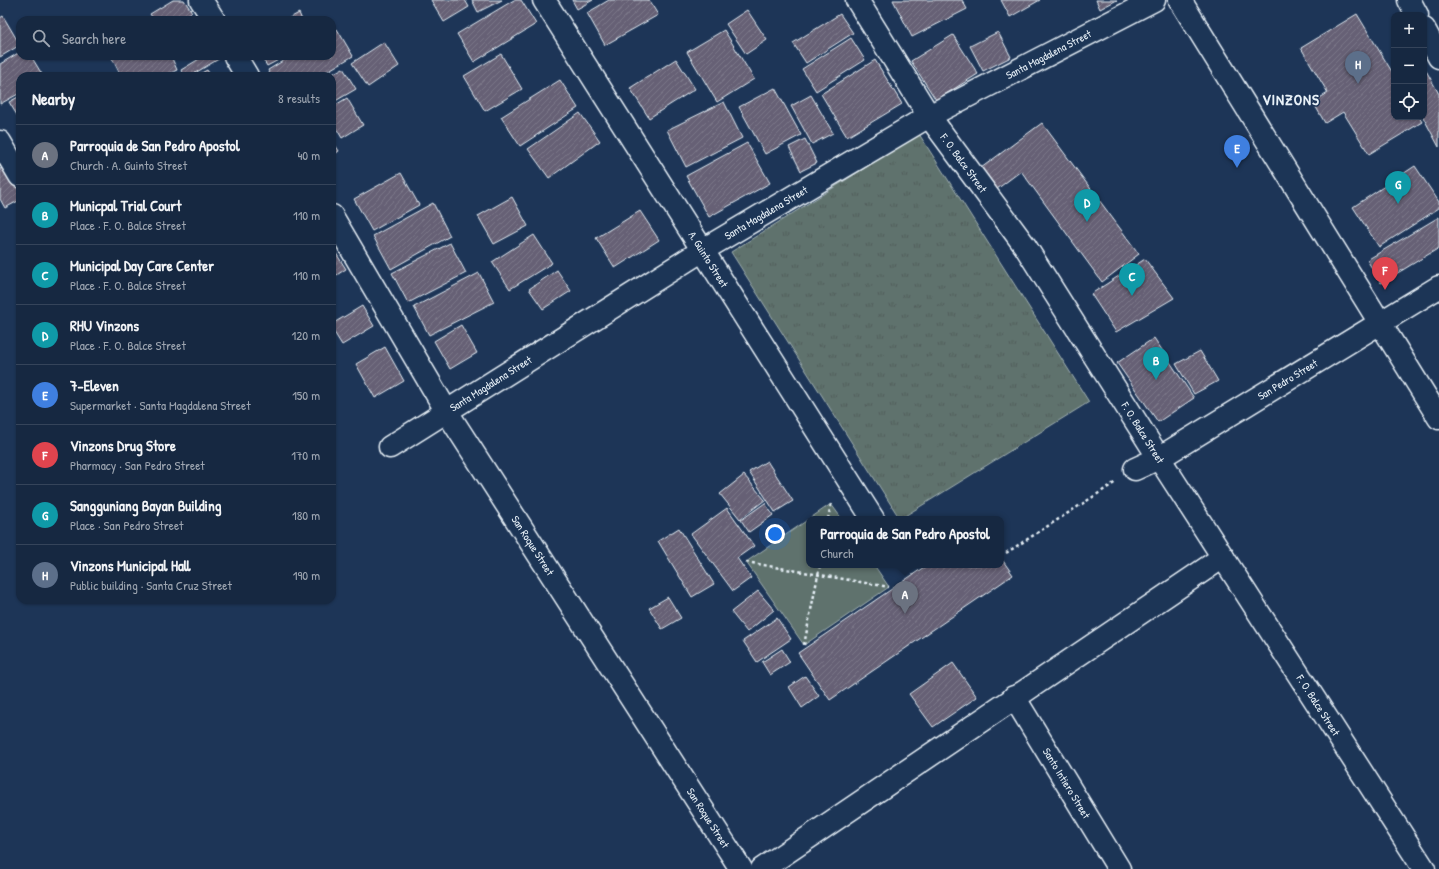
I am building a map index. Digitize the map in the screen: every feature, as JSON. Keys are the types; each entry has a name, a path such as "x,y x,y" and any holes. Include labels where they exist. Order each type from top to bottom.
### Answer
{"street":[{"path":"201,0 211,16"},
{"name":"A. Guinto Street","path":"544,0 871,516"},
{"name":"F. O. Balce Street","path":"857,0 929,116 1025,246 1222,557 1424,869"},
{"name":"Santa Magdalena Street","path":"390,447 703,250 929,116 1154,0"},
{"path":"1180,0 1439,418"},
{"path":"1409,0 1415,12"},
{"path":"1427,35 1439,57"},
{"path":"238,60 245,72"},
{"path":"0,142 16,169"},
{"name":"San Roque Street","path":"336,223 447,412 742,869"},
{"name":"San Pedro Street","path":"1135,469 1159,458 1439,286"},
{"path":"762,869 1222,557"},
{"name":"Santo Intiero Street","path":"1014,697 1120,869"}],"path":[{"path":"1006,553 1135,469"},
{"path":"829,516 831,504"},
{"path":"746,562 889,587"},
{"path":"804,645 819,568"}],"green space":[{"path":"919,134 1089,402 905,516 898,516 731,252"},
{"path":"831,504 840,516 813,516"},
{"path":"806,521 806,568 876,568 889,587 804,645 746,562"}],"building":[{"path":"173,0 184,0 192,12 185,16 151,16 150,14"},
{"path":"431,0 465,0 469,7 444,22"},
{"path":"472,0 502,0 478,12"},
{"path":"514,0 521,0 536,24 474,62 457,34"},
{"path":"572,0 593,0 577,9"},
{"path":"609,0 649,0 658,15 605,45 587,13"},
{"path":"893,0 962,0 967,9 912,37"},
{"path":"1001,0 1040,0 1010,17"},
{"path":"1096,0 1117,0 1100,9"},
{"path":"747,10 767,40 746,54 726,24"},
{"path":"299,13 300,16 293,16"},
{"path":"840,14 853,33 806,63 793,43"},
{"path":"1357,14 1391,70 1391,120 1421,120 1422,122 1369,154 1343,112 1325,123 1313,102 1328,93 1301,48"},
{"path":"3,16 16,38 16,47 0,57 0,18"},
{"path":"336,30 353,56 326,72 269,72 268,70 284,60 336,60"},
{"path":"724,30 754,79 717,102 687,52"},
{"path":"998,32 1011,57 983,71 970,46"},
{"path":"953,35 978,74 936,100 911,61"},
{"path":"851,38 865,60 816,91 802,69"},
{"path":"384,42 399,66 368,87 352,63"},
{"path":"16,54 16,60 33,60 41,72 16,72 16,95 0,104 0,64"},
{"path":"501,54 522,89 485,111 464,76"},
{"path":"676,59 695,89 649,118 630,88"},
{"path":"113,60 173,60 177,70 173,72 119,72"},
{"path":"197,60 217,60 197,72 182,72 181,70"},
{"path":"263,60 278,60 267,66"},
{"path":"875,60 902,104 847,137 821,94"},
{"path":"343,68 356,89 336,101 336,72"},
{"path":"1427,72 1439,94 1439,147 1425,120 1427,120"},
{"path":"560,80 578,108 520,146 501,117"},
{"path":"775,88 801,135 765,154 739,107"},
{"path":"811,95 833,133 812,144 791,106"},
{"path":"16,98 16,113 9,102"},
{"path":"347,98 363,125 342,138 336,128 336,105"},
{"path":"724,102 742,138 686,167 667,130"},
{"path":"580,113 600,141 549,178 528,149"},
{"path":"1042,123 1139,254 1102,282 1021,171 997,189 981,168"},
{"path":"805,139 817,163 801,171 789,147"},
{"path":"747,143 770,183 709,217 686,176"},
{"path":"336,146 339,151 336,153"},
{"path":"4,166 16,186 16,202 5,208 0,199 0,169"},
{"path":"1415,166 1439,202 1439,208 1379,247 1353,207"},
{"path":"401,173 419,205 372,231 354,199"},
{"path":"512,197 528,226 494,244 478,216"},
{"path":"433,203 450,236 391,269 373,236"},
{"path":"640,211 659,240 615,268 596,238"},
{"path":"1439,217 1439,248 1381,283 1367,260"},
{"path":"534,235 552,263 510,289 492,262"},
{"path":"450,243 466,273 408,303 392,273"},
{"path":"336,253 346,269 336,275"},
{"path":"1145,259 1174,298 1116,332 1091,294"},
{"path":"557,270 571,291 543,309 529,289"},
{"path":"479,273 494,302 429,335 414,307"},
{"path":"362,306 374,326 342,345 336,335 336,322"},
{"path":"461,325 477,353 450,369 434,341"},
{"path":"1154,338 1194,398 1158,422 1117,363"},
{"path":"385,347 404,381 375,398 356,364"},
{"path":"1200,351 1218,381 1194,394 1176,364"},
{"path":"767,461 793,501 775,512 749,472"},
{"path":"744,475 765,500 740,519 720,494"},
{"path":"765,503 773,515 749,532 741,520"},
{"path":"727,508 754,546 737,558 751,578 733,591 691,534"},
{"path":"679,528 714,584 692,597 658,541"},
{"path":"1004,562 1013,575 830,700 798,653 923,568 1004,568"},
{"path":"758,591 774,610 747,632 731,612"},
{"path":"668,597 681,618 662,629 649,608"},
{"path":"777,618 791,639 757,662 743,641"},
{"path":"782,649 790,662 770,675 762,662"},
{"path":"953,663 977,697 933,727 909,694"},
{"path":"805,676 819,696 802,708 789,687"}],"place":[{"name":"Vinzons Municipal Hall","path":"1358,84"},
{"name":"7-Eleven","path":"1237,168"},
{"name":"Sangguniang Bayan Building","path":"1398,204"},
{"name":"RHU Vinzons","path":"1087,222"},
{"name":"Vinzons Drug Store","path":"1385,290"},
{"name":"Municipal Day Care Center","path":"1132,296"},
{"name":"Municpal Trial Court","path":"1156,380"},
{"name":"Parroquia de San Pedro Apostol","path":"905,614"}],"district":[{"name":"VINZONS","path":"1291,100"}]}
